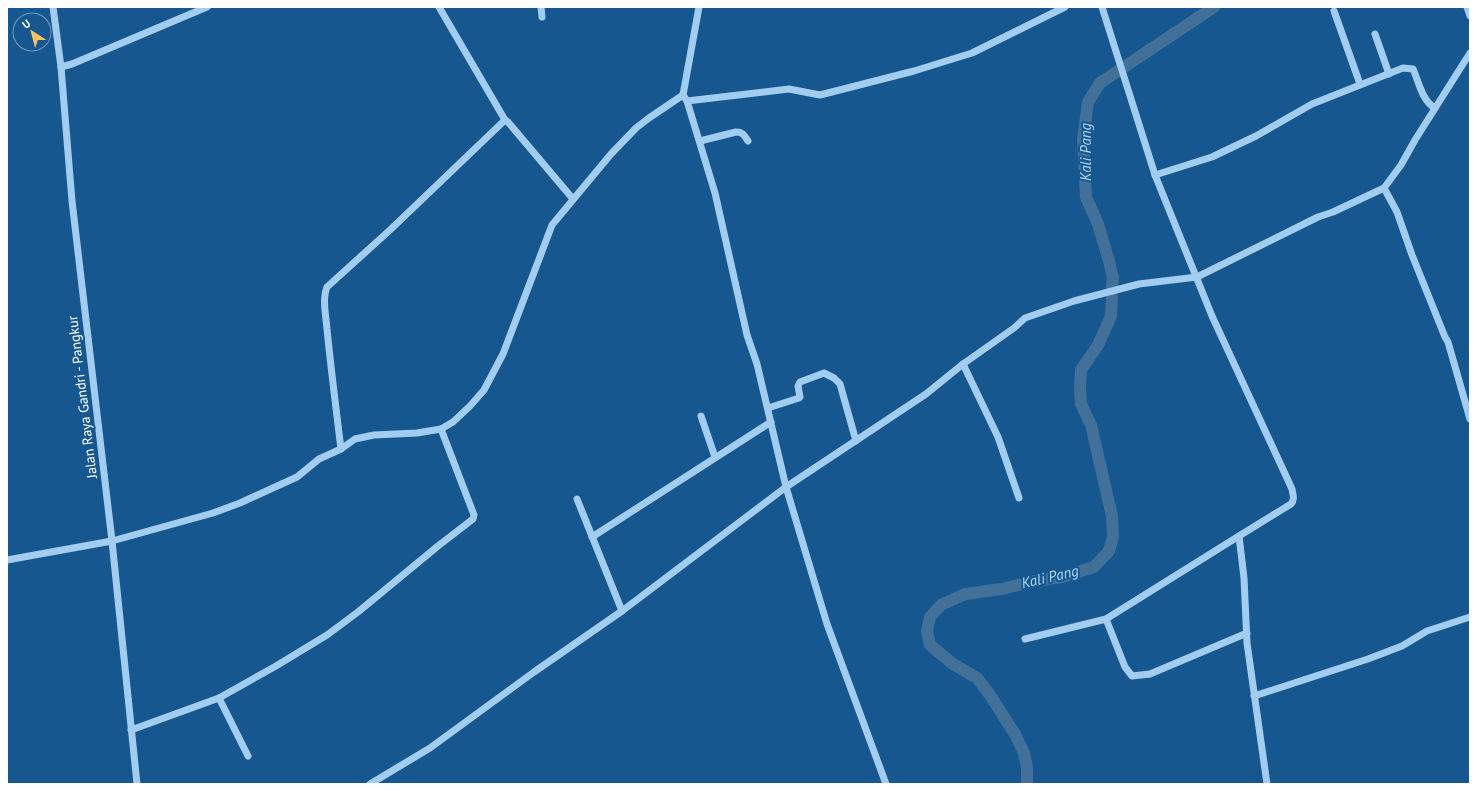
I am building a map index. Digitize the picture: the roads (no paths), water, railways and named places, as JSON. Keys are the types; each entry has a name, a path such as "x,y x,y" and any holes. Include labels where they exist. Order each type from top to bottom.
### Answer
{"street":[{"name":"Jalan Raya Gandri - Pangkur","path":"53,7 72,201 112,541 137,784"},
{"path":"60,67 72,64 206,7"},
{"path":"439,7 508,123 573,199"},
{"path":"541,7 542,17"},
{"path":"699,7 685,98 715,193 747,335 757,364 786,487 827,624 886,784"},
{"path":"7,560 112,541 213,513 240,503 296,476 320,459 341,449 355,439 374,435 417,433 441,429 453,422 484,390 495,371 503,354 552,225 636,128 649,118 685,98 789,89 820,95 914,71 972,53 1065,7"},
{"path":"1025,639 1106,619 1239,536 1287,508 1293,501 1294,497 1292,489 1212,316 1155,174 1102,7"},
{"path":"1467,7 1470,16"},
{"path":"1334,11 1360,84"},
{"path":"1375,34 1389,74"},
{"path":"370,784 430,748 534,672 622,611 786,487 926,394 963,364 1014,328 1025,318 1074,301 1139,284 1197,277 1318,217 1333,212 1384,188 1398,170 1470,53"},
{"path":"1155,174 1212,157 1256,136 1312,104 1403,68 1412,68 1426,100 1435,108"},
{"path":"341,449 331,368 325,296 327,287 508,123"},
{"path":"700,142 736,132 741,132 744,134 748,141"},
{"path":"1384,188 1398,212 1412,255 1448,342 1470,419"},
{"path":"963,364 998,437 1019,498"},
{"path":"768,408 799,398 798,386 800,382 824,373 840,384 856,441"},
{"path":"701,416 715,457"},
{"path":"592,537 771,422"},
{"path":"131,730 219,698 276,666 326,635 358,612 473,519 474,515 441,429"},
{"path":"578,499 622,611"},
{"path":"1239,536 1244,578 1247,643 1267,784"},
{"path":"1254,696 1368,659 1402,646 1427,631 1470,617"},
{"path":"1106,619 1125,667 1132,676 1150,674 1247,633"},
{"path":"219,698 248,756"}],"waterway":[{"name":"Kali Pang","path":"1112,286 1113,278 1109,261 1098,224 1086,197 1083,140 1088,102 1100,83 1214,7"},
{"name":"Kali Pang","path":"1027,784 1027,767 1024,753 1016,736 990,695 977,678 953,664 930,645 927,631 930,617 941,605 965,594 1002,589 1030,582 1062,577 1094,567 1109,551 1113,537 1112,516 1091,425 1081,404 1080,388 1081,370 1098,345 1111,316 1112,297"}]}
